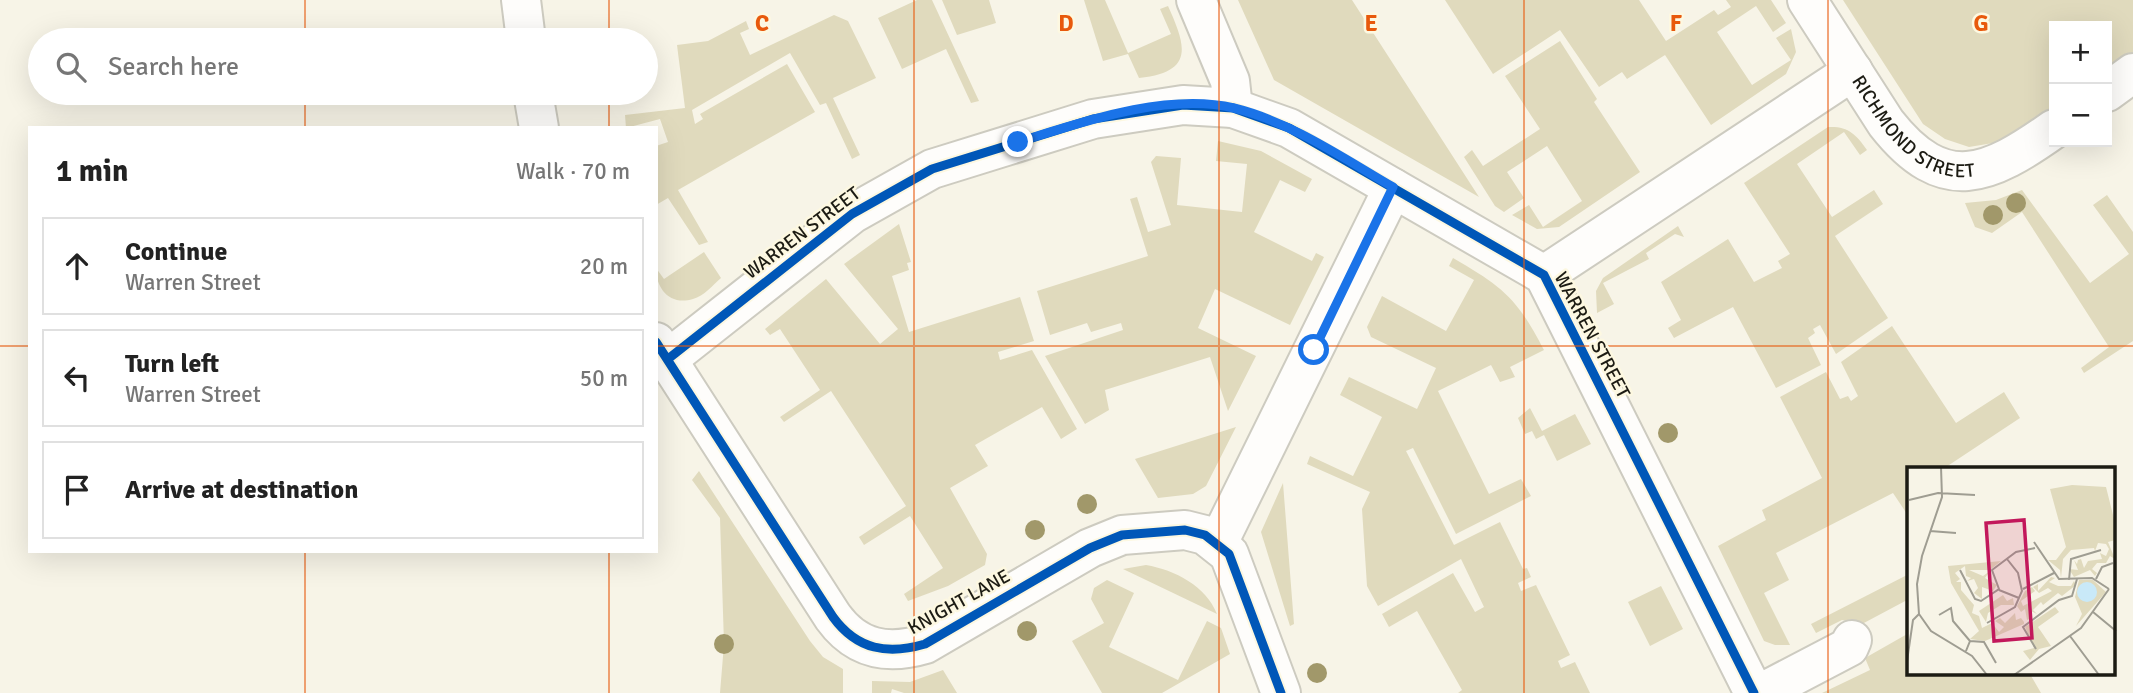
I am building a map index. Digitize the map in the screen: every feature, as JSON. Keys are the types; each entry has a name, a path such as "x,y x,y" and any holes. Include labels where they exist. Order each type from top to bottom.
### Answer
{"street":[{"path":"521,0 524,28"},
{"path":"1196,0 1230,81 1233,108"},
{"name":"RICHMOND STREET","path":"1807,0 1901,142 1934,165 1952,170 1992,168 2015,157 2049,133"},
{"path":"1544,275 1853,71"},
{"path":"2112,88 2133,73"},
{"path":"535,105 539,126"},
{"name":"WARREN STREET","path":"662,351 852,214 932,169 1093,118 1184,105 1233,108 1289,128 1544,275 1754,693"},
{"path":"1281,693 1270,670 1237,571 1229,554 1218,543 1393,187"},
{"name":"KNIGHT LANE","path":"662,351 833,617 856,641 877,649 902,651 925,644 1081,552 1122,535 1185,530 1205,535 1218,543"},
{"path":"1760,693 1849,647 1852,640"}],"shaded area":[{"path":"917,0 932,0 979,101 971,103 946,49 902,69 878,18"},
{"path":"942,0 989,0 996,23 957,35"},
{"path":"1084,0 1105,0 1128,53 1171,34 1160,9 1168,6 1182,45 1178,63 1170,70 1157,75 1139,78 1128,54 1103,61"},
{"path":"1238,0 1352,0 1479,197 1274,80"},
{"path":"1445,0 1639,0 1666,41 1714,10 1718,15 1731,7 1726,0 1771,0 1786,23 1773,32 1756,6 1717,32 1752,85 1791,60 1776,38 1791,29 1796,52 1786,74 1711,125 1665,55 1627,79 1622,72 1599,87 1560,30 1493,74"},
{"path":"1843,0 2133,0 2133,52 2112,67 2112,21 2049,21 2049,111 2005,141 1969,147 1945,139 1923,124"},
{"path":"834,15 848,21 876,78 833,98 860,155 852,159 826,103 820,105 790,53 692,110 695,124 703,119 700,114 787,64 815,112 678,190 708,242 699,245 668,198 658,204 658,145 668,142 660,119 626,126 625,115 685,108 677,45 708,41 746,21 749,29 740,33 750,55"},
{"path":"1560,41 1597,99 1594,102 1640,172 1559,227 1537,229 1512,215 1529,205 1543,227 1582,201 1547,146 1507,172 1524,198 1504,212 1495,206 1464,157 1472,150 1483,166 1540,129 1505,76"},
{"path":"1828,127 1851,132 1867,150 1860,155 1844,132 1797,164 1832,217 1874,190 1883,204 1835,236 1888,318 1836,354 1820,325 1813,329 1815,333 1808,338 1821,365 1776,388 1733,307 1674,338 1668,328 1681,320 1661,282 1728,239 1754,282 1782,268 1778,261 1790,254 1744,183"},
{"path":"1218,141 1261,151 1312,179 1305,192 1280,180 1254,232 1312,261 1316,253 1324,257 1290,325 1215,289 1198,328 1256,356 1228,411 1210,357 1105,390 1109,410 1085,424 1045,356 1123,330 1121,323 1091,332 1087,323 1050,335 1037,291 1148,256 1130,199 1137,197 1148,232 1171,225 1151,162 1156,156 1181,158 1177,205 1242,212 1247,164 1216,161"},
{"path":"2022,190 2090,283 2129,254 2093,205 2107,195 2133,232 2133,341 2084,373 2081,368 2109,347 2022,212 1992,233 1975,227 1965,203 1996,200"},
{"path":"899,224 911,262 907,263 909,270 892,276 909,332 1020,297 1034,341 998,352 1000,360 1032,350 1077,429 1061,439 1042,407 975,445 988,466 950,488 987,554 985,565 948,586 908,601 904,594 943,568 910,516 864,545 859,537 906,506 831,391 784,422 780,417 820,390 780,329 770,335 765,329 826,279 880,344 898,329 844,264"},
{"path":"1678,226 1684,237 1675,234 1646,253 1649,259 1603,283 1614,304 1597,313 1596,291 1603,278"},
{"path":"704,252 721,278 705,293 685,301 666,294 659,283 658,271 664,279"},
{"path":"1453,258 1485,277 1507,295 1517,306 1544,350 1510,367 1515,377 1500,382 1491,365 1438,391 1489,494 1521,479 1531,496 1456,534 1413,448 1406,451 1454,545 1500,522 1523,569 1527,568 1531,577 1518,583 1521,591 1536,585 1570,655 1558,661 1561,668 1575,662 1590,693 1458,693 1462,690 1417,611 1389,627 1382,614 1453,573 1475,612 1484,607 1461,559 1378,606 1367,586 1362,509 1370,492 1307,464 1310,456 1353,476 1382,417 1340,395 1349,377 1417,409 1436,368 1371,337 1367,327 1382,296 1446,331 1474,280 1449,266"},
{"path":"1892,326 1956,423 2004,392 2020,418 1946,467 1907,467 1907,514 1893,493 1776,553 1789,580 1764,593 1790,645 1775,645 1764,641 1718,546 1766,520 1762,510 1822,478 1780,397 1826,372 1840,399 1848,396 1851,401 1858,396 1841,362"},
{"path":"1530,408 1542,431 1575,414 1591,444 1557,461 1544,435 1536,439 1532,431 1525,434 1518,418"},
{"path":"1236,427 1206,486 1193,494 1158,498 1135,459"},
{"path":"699,471 810,641 823,657 843,669 843,693 720,693 724,644 720,518 692,480"},
{"path":"1283,483 1294,624 1290,626 1261,532"},
{"path":"1146,565 1168,571 1188,581 1205,595 1217,614 1123,569"},
{"path":"1907,575 1907,600 1862,624 1842,620 1816,633 1811,624"},
{"path":"1107,580 1134,593 1109,647 1178,680 1207,621 1221,628 1230,654 1162,693 1102,693 1072,641 1104,623 1091,599 1094,588"},
{"path":"1661,586 1683,629 1650,646 1628,602"},
{"path":"1907,634 1907,676 2031,676 2041,693 1822,693 1870,670 1865,658"},
{"path":"943,670 957,693 904,693 892,689 891,693 872,693 872,681 910,682"}],"cycle path":[{"path":"668,359 852,214 932,169 1093,119 1183,105 1233,108 1289,128 1544,275 1754,693"},
{"path":"658,345 833,617 852,637 874,647 886,649 925,644 1090,548 1122,535 1185,530 1205,535 1229,554 1281,693"}],"route":[{"path":"1018,142 1093,118 1143,109 1184,105 1233,108 1289,128 1393,187 1381,217 1314,350"}]}
